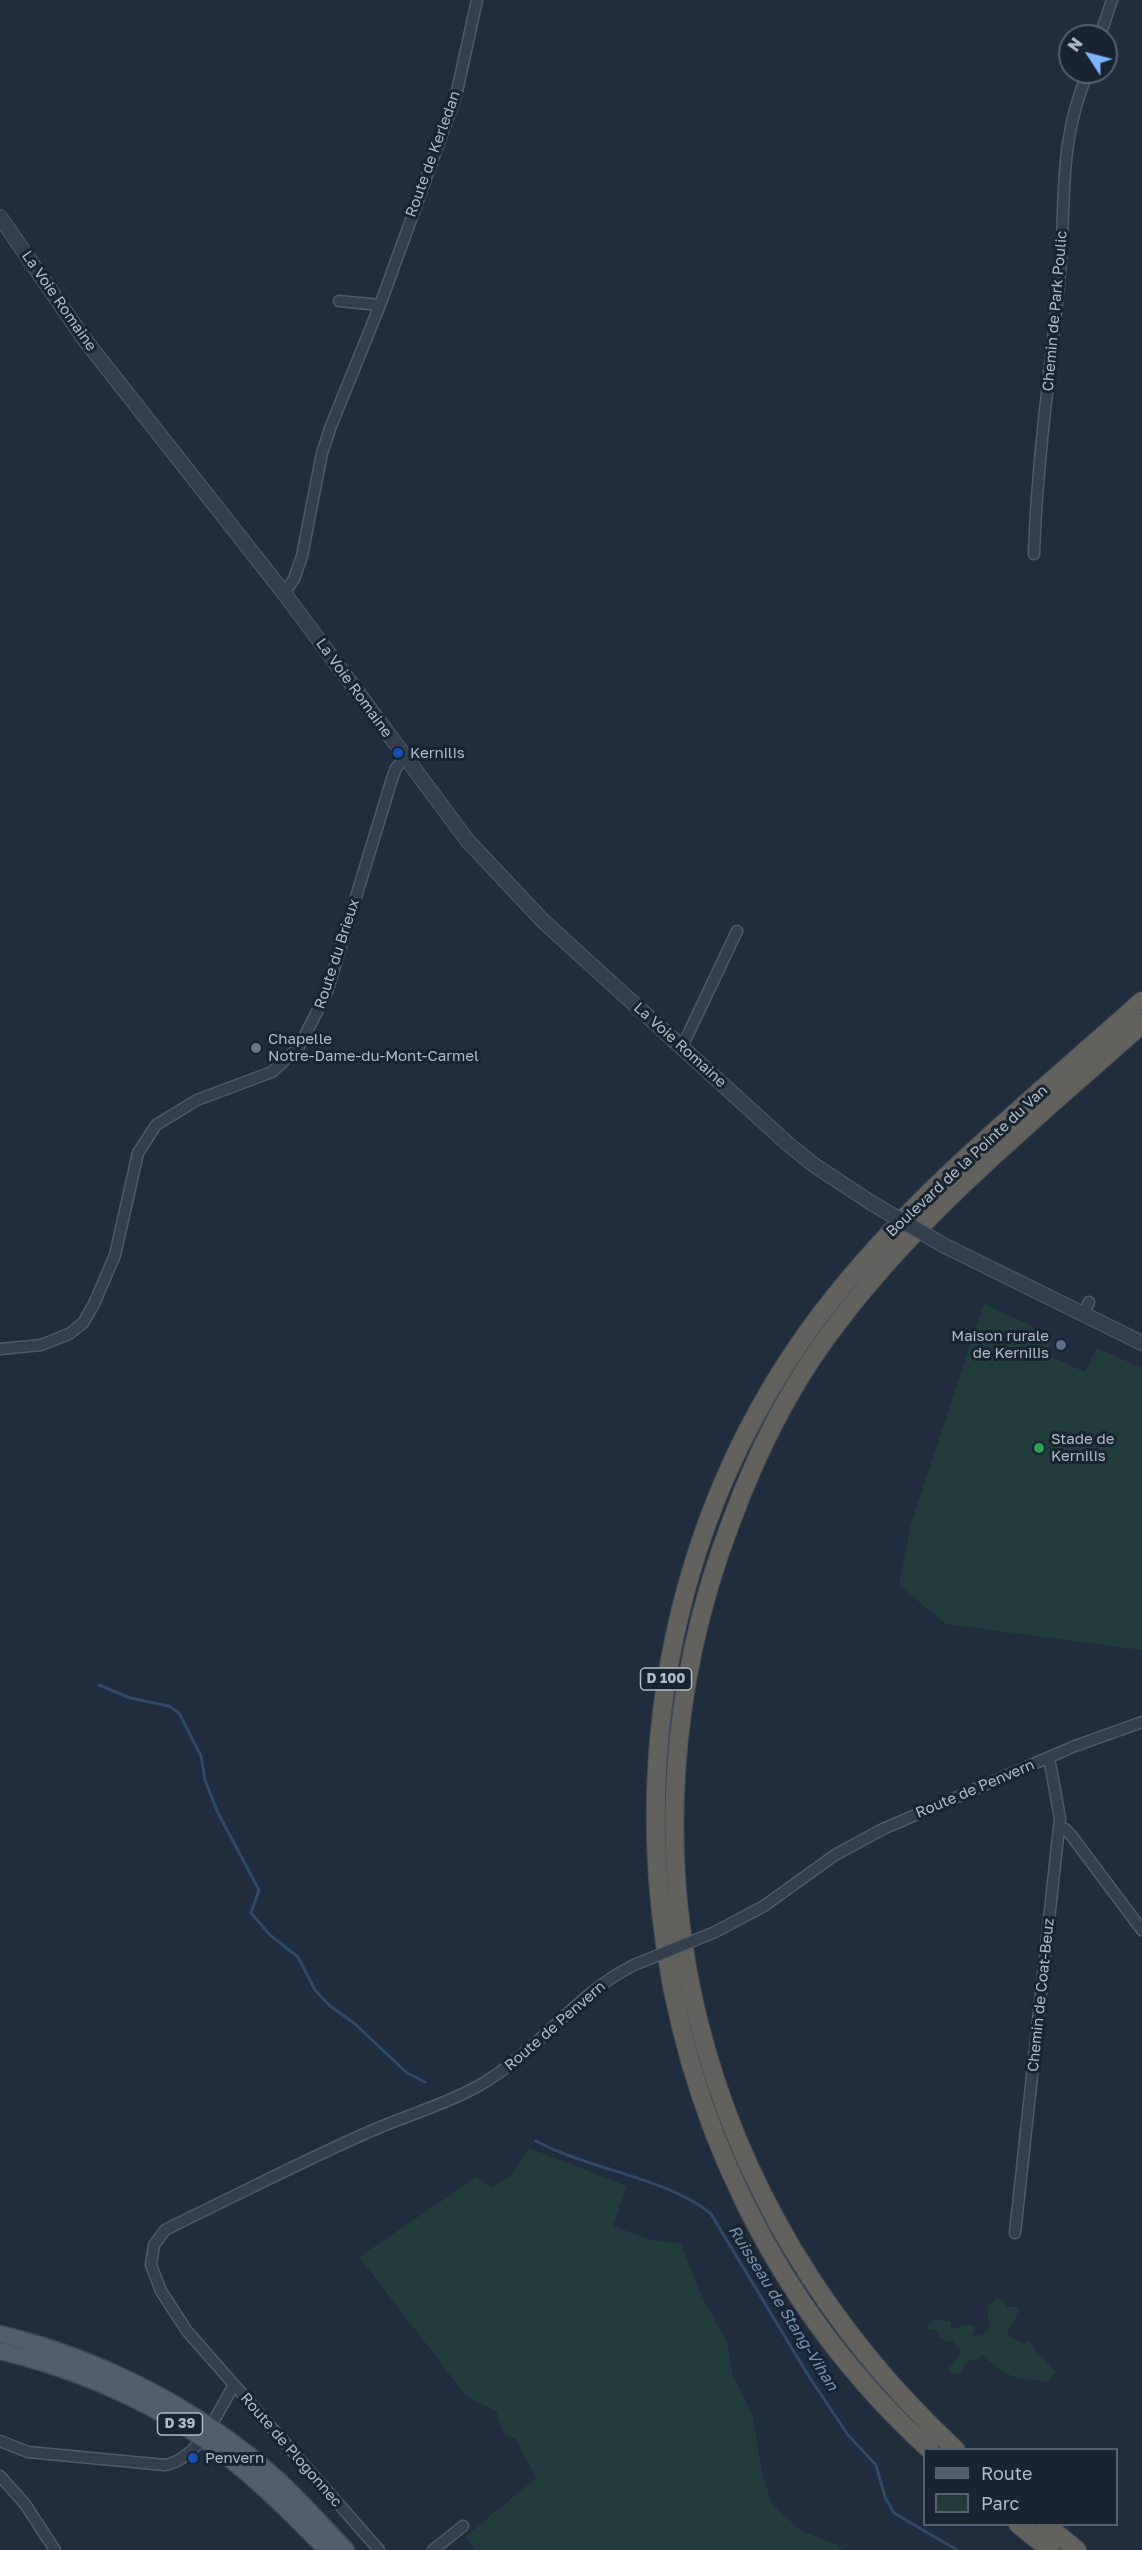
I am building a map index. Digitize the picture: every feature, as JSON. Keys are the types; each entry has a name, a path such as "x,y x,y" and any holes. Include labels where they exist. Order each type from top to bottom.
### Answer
{"highway":[{"name":"Boulevard de la Pointe du Van","path":"928,2448 850,2367 808,2310 755,2223 727,2165 705,2108 675,2003 664,1952 659,1899 655,1804 666,1679 685,1595 721,1493 747,1434 809,1330 881,1241 925,1196 1142,1001"},
{"name":"Boulevard de la Pointe du Van","path":"954,2448 864,2353 812,2282 758,2185 724,2107 703,2042 689,1974 678,1900 674,1802 680,1722 693,1641 705,1595 729,1526 752,1468 782,1409 825,1338 884,1264 924,1222 1142,1024"},
{"path":"1022,2526 1068,2548"},
{"path":"1047,2526 1068,2548"}],"main road":[{"name":"Route de Plogonnec","path":"0,2334 41,2345 114,2373 276,2478 346,2550"},
{"name":"Route de Plogonnec","path":"0,2351 52,2365 98,2384 174,2421 205,2432 327,2550"}],"street":[{"name":"Route de Kerledan","path":"284,593 292,584 302,556 328,434 380,305 459,86 477,0"},
{"path":"1104,24 1112,0"},
{"name":"Chemin de Park Poulic","path":"1034,554 1060,273 1064,162 1073,111 1083,84"},
{"name":"La Voie Romaine","path":"0,217 79,332 284,593 467,840 515,894 802,1156 870,1202 943,1245 1086,1309 1142,1343"},
{"path":"339,301 380,305"},
{"name":"Route du Brieux","path":"0,1348 41,1345 69,1334 88,1316 115,1255 138,1153 156,1125 197,1100 272,1072 299,1047 327,992 394,772 405,758"},
{"path":"682,1047 737,931"},
{"name":"Route de Penvern","path":"234,2385 188,2331 161,2290 151,2265 151,2253 158,2236 189,2218 372,2131 437,2106 479,2086 519,2060 588,1995 613,1976 715,1932 764,1906 860,1841 917,1813 1142,1722"},
{"name":"Chemin de Coat-Beuz","path":"1015,2233 1059,1828 1059,1806 1049,1758"},
{"path":"1059,1828 1065,1829 1071,1835 1142,1930"},
{"name":"Route de Plogonnec","path":"205,2432 234,2385 379,2550"},
{"path":"0,2441 28,2452 165,2465 183,2460 205,2432"},
{"path":"0,2476 25,2504 55,2550"},
{"path":"434,2550 463,2526"}],"green space":[{"name":"Stade de Kernilis","path":"984,1304 1053,1336 1047,1355 1085,1372 1097,1348 1142,1368 1142,1650 946,1624 899,1585 911,1524"},
{"path":"529,2148 627,2186 613,2226 649,2239 681,2244 701,2295 727,2342 732,2373 752,2414 761,2468 771,2503 801,2531 836,2544 843,2550 475,2550 466,2536 536,2478 516,2439 503,2433 496,2411 467,2397 359,2257 477,2177 491,2188 511,2175"},
{"path":"996,2298 1003,2301 1006,2307 1018,2307 1019,2309 1013,2325 1007,2329 1010,2337 1024,2343 1029,2340 1056,2372 1045,2383 1008,2374 982,2355 975,2361 969,2360 959,2374 951,2373 949,2368 962,2352 953,2341 948,2342 939,2337 939,2331 927,2329 927,2325 934,2319 951,2322 951,2329 970,2324 975,2327 972,2336 983,2335 990,2325 987,2307"}],"waterway":[{"name":"Ruisseau de Stang-Vihan","path":"99,1685 130,1698 169,1706 179,1713 201,1756 205,1780 217,1811 259,1890 251,1913 270,1935 298,1957 315,1990 330,2006 354,2023 407,2073 425,2082"},
{"name":"Ruisseau de Stang-Vihan","path":"536,2141 557,2151 674,2192 711,2214 808,2375 848,2435 876,2465 885,2497 894,2513 957,2550"}],"place":[{"name":"Kernilis","path":"398,753"},
{"name":"Chapelle Notre-Dame-du-Mont-Carmel","path":"256,1048"},
{"name":"Maison rurale de Kernilis","path":"1061,1345"},
{"name":"Stade de Kernilis","path":"1039,1448"},
{"name":"Penvern","path":"193,2458"}]}
